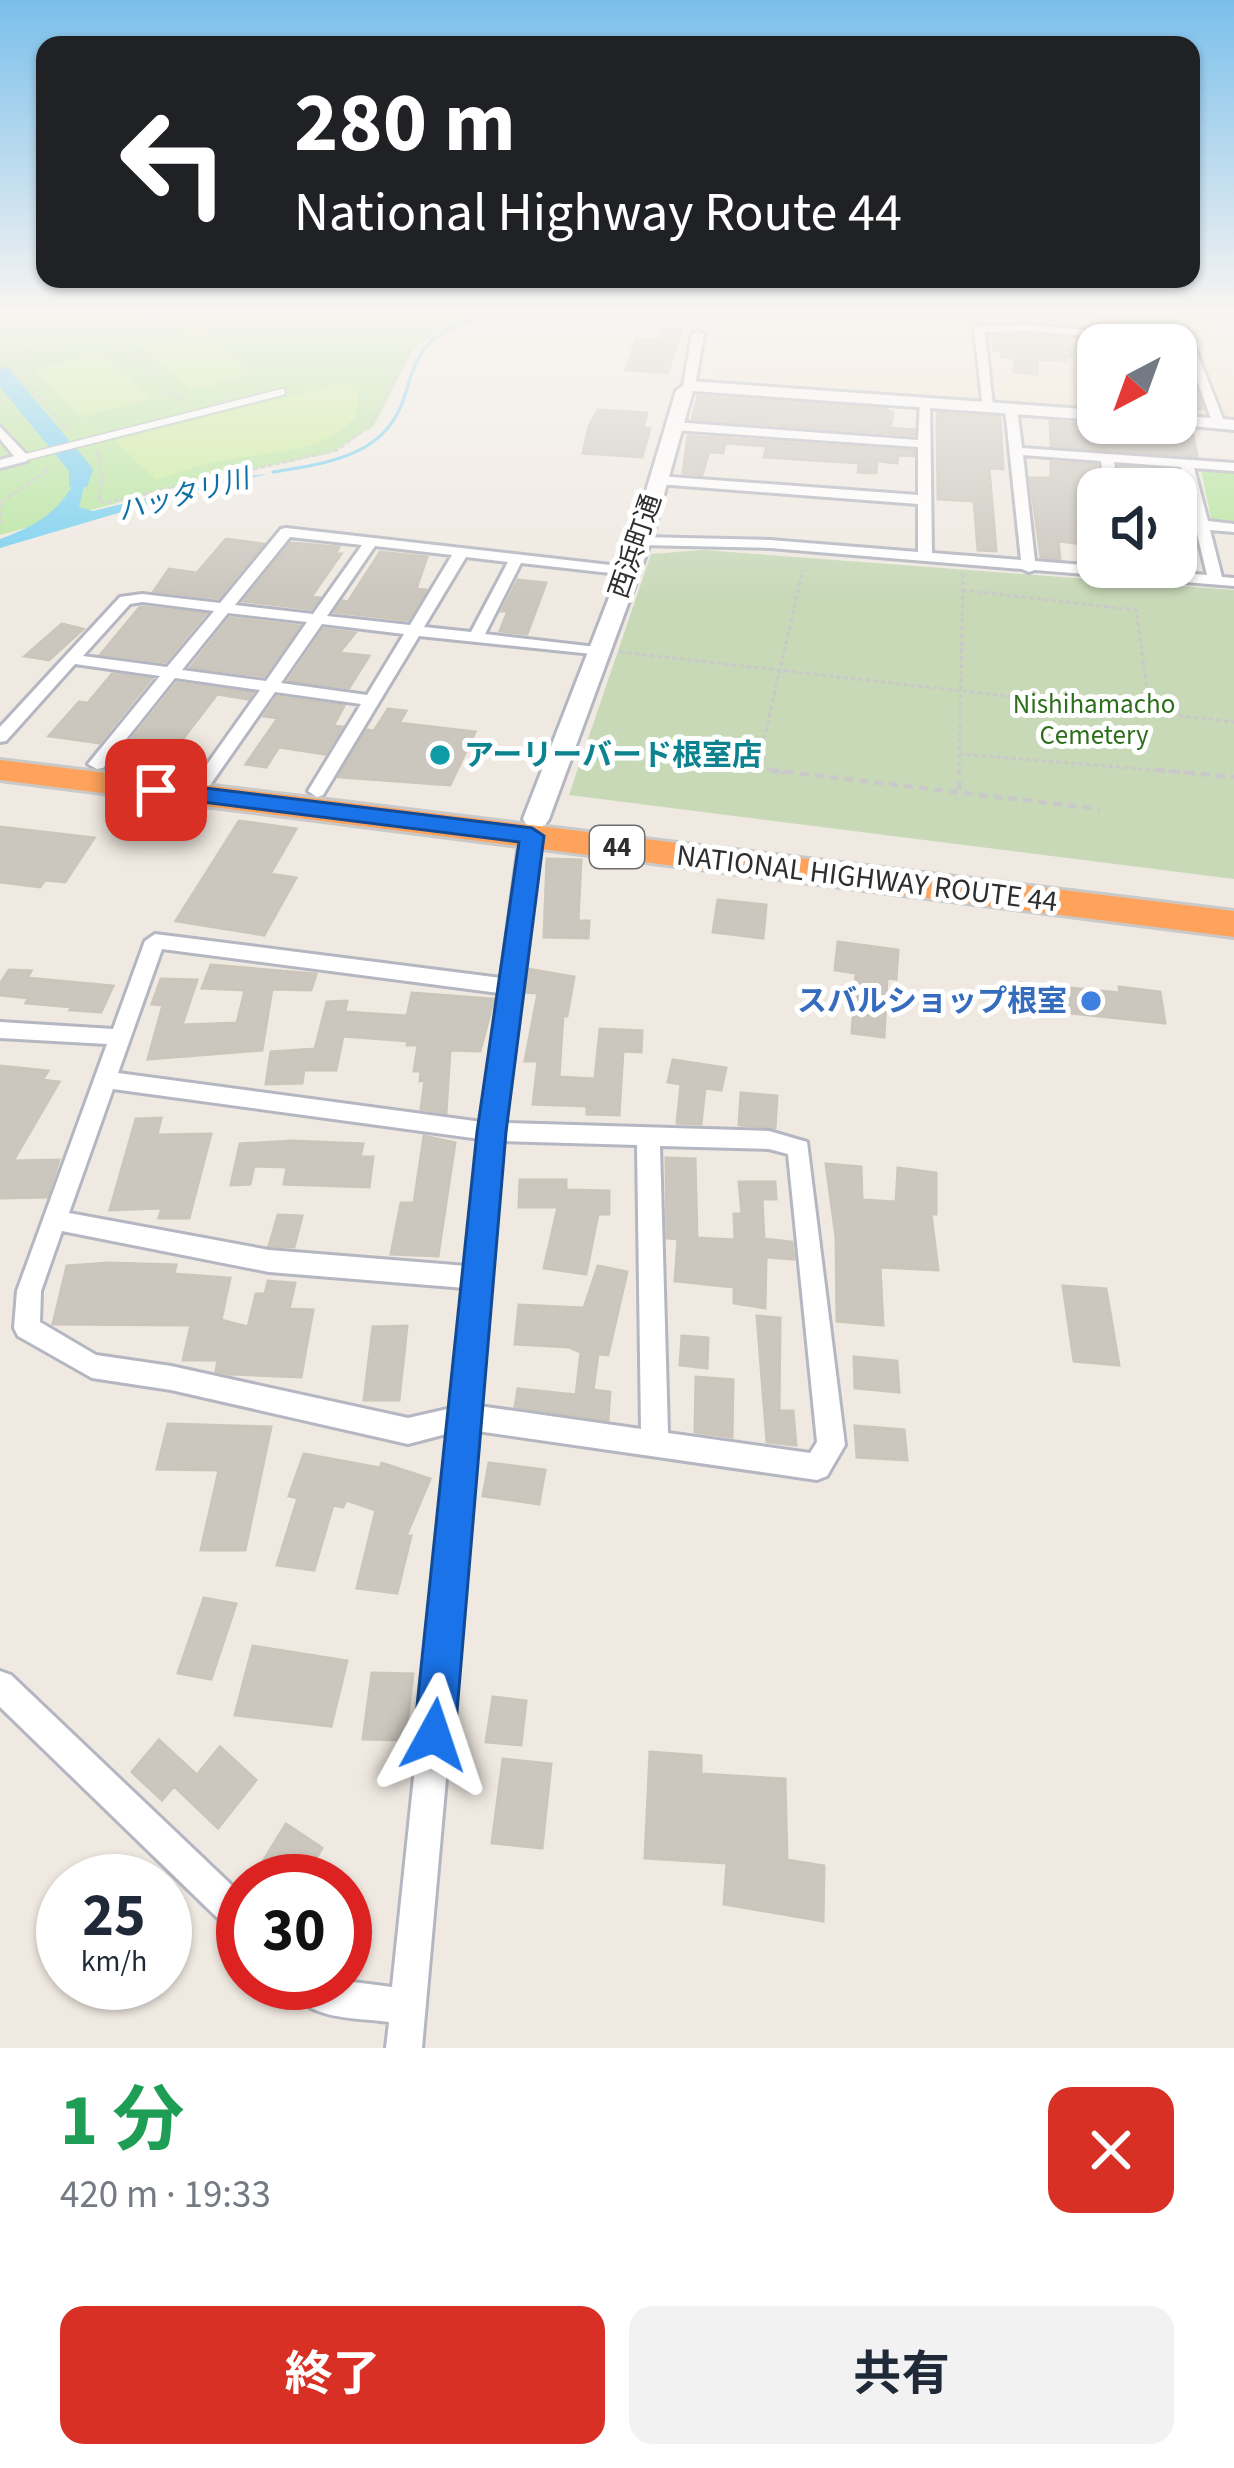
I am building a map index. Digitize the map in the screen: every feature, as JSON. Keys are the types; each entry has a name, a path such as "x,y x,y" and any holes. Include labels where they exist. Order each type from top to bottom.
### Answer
{"highway":[{"name":"NATIONAL HIGHWAY ROUTE 44","path":"0,753 97,764 201,786 534,827 1234,904"},
{"name":"NATIONAL HIGHWAY ROUTE 44","path":"0,770 317,791 534,827 1234,924"}],"street":[{"name":"西浜町通","path":"534,827 641,541 681,407"},
{"path":"925,407 926,558"},
{"path":"994,407 1077,413"},
{"path":"1011,408 1029,568"},
{"path":"674,426 924,444"},
{"path":"0,431 32,455"},
{"path":"1016,451 1234,467"},
{"path":"0,464 32,455"},
{"path":"1107,458 1109,468"},
{"path":"1186,462 1216,580"},
{"path":"658,480 925,500"},
{"path":"1202,525 1234,528"},
{"path":"97,764 286,532 628,571"},
{"path":"641,541 749,543 1077,570"},
{"path":"201,786 372,542"},
{"path":"317,791 462,551"},
{"path":"476,637 517,557"},
{"path":"1197,578 1234,582"},
{"path":"0,737 125,600 597,651"},
{"path":"71,659 369,700"},
{"path":"404,2048 492,1132 534,827"},
{"path":"105,1080 492,1132 769,1140 799,1148 831,1445 817,1467 465,1417 408,1431 171,1378 92,1366 27,1328 29,1291 155,941 512,987"},
{"path":"0,1030 120,1037"},
{"path":"648,1136 655,1444"},
{"path":"55,1220 269,1261 478,1278"},
{"path":"0,1686 216,1893"},
{"path":"372,2003 408,2008"}],"lane":[{"path":"32,455 224,407"}],"path":[{"path":"44,407 86,443 102,475 99,502 106,503 230,471 336,451 370,429 380,407"},
{"path":"187,407 195,414"},
{"path":"0,524 1,502 48,470 32,455"},
{"path":"959,790 963,562"},
{"path":"803,569 760,761 772,772 1100,809"},
{"path":"962,590 1136,610 1150,710"},
{"path":"597,651 1234,722"},
{"path":"959,754 1234,777"}],"shaded area":[{"path":"1197,407 1234,407 1234,420 1197,417"}],"green space":[{"path":"0,407 384,407 374,426 331,453 197,481 0,535"},
{"path":"70,407 121,407 80,417"},
{"path":"250,407 357,407 356,416 343,428 311,445 213,463 156,480 114,441"},
{"path":"1201,470 1234,471 1234,527 1212,523"},
{"name":"Nishihamacho Cemetery","path":"703,550 1077,578 1077,588 1234,590 1234,879 569,795 651,554"}],"water":[{"path":"52,438 80,457 85,474 79,507 93,511 224,479 268,474 189,492 0,548 0,539 37,522 72,487 78,474"}],"building":[{"path":"695,407 886,409 893,413 890,428 914,430 914,435 692,419"},
{"path":"598,410 647,413 643,428 650,428 642,457 583,453"},
{"path":"937,413 1000,417 1003,469 989,468 996,551 978,550 974,501 938,499"},
{"path":"1050,421 1077,424 1077,444 1195,444 1197,456 1051,446"},
{"path":"688,436 914,451 914,456 898,455 897,463 877,461 876,473 858,472 859,463 764,457 767,446 725,443 723,453 709,452 702,475 683,473"},
{"path":"1051,462 1097,465 1077,468 1077,543 1058,541 1060,559 1041,557 1030,478 1051,478"},
{"path":"226,539 263,544 218,598 154,591 169,569 197,573"},
{"path":"291,543 339,547 335,554 341,554 311,597 319,598 311,609 244,601"},
{"path":"380,552 427,557 416,589 426,590 408,620 335,612 343,601 348,602"},
{"path":"518,580 546,583 527,634 500,631 508,611 502,611"},
{"path":"140,607 205,614 165,662 101,654"},
{"path":"230,618 299,626 264,676 191,667"},
{"path":"62,624 83,629 49,660 25,656"},
{"path":"324,629 355,633 339,653 369,656 349,688 289,680"},
{"path":"112,674 151,679 99,743 49,736 79,702 88,703"},
{"path":"177,683 252,693 248,699 217,694 175,749 125,748"},
{"path":"277,697 344,706 333,726 342,727 325,754 279,747 266,767 246,764 278,718 264,716"},
{"path":"388,709 406,711 399,723 475,732 450,785 339,777 367,730 374,731"},
{"path":"239,821 296,829 270,874 296,878 264,935 176,921"},
{"path":"0,827 94,838 65,882 45,880 40,887 0,882"},
{"path":"547,859 581,860 578,921 589,921 588,938 544,937"},
{"path":"718,900 766,905 763,938 713,932"},
{"path":"838,942 898,950 896,979 887,978 884,1037 852,1033 856,973 835,970"},
{"path":"211,965 316,974 311,990 272,989 262,1050 148,1059 163,1005 152,1004 161,979 197,980 182,1025 237,1023 245,990 202,988"},
{"path":"527,969 574,977 567,1016 563,1016 559,1077 595,1079 600,1029 642,1031 641,1052 623,1051 619,1115 587,1114 587,1106 533,1104 538,1061 525,1061 538,993 524,992"},
{"path":"9,970 31,971 27,978 113,986 101,1012 70,1010 72,1007 26,1003 29,998 0,995 0,984"},
{"name":"スバルショップ根室","path":"1020,983 1160,992 1165,1023 1022,1008"},
{"path":"412,993 494,999 480,1051 450,1050 446,1113 421,1109 425,1080 420,1081 421,1071 414,1071 418,1045 407,1045 408,1041 343,1036 336,1070 304,1070 302,1083 266,1084 271,1052 315,1049 327,1002 347,1001 345,1012 407,1016"},
{"path":"673,1060 726,1068 721,1090 705,1088 701,1124 677,1123 681,1084 668,1082"},
{"path":"0,1066 48,1071 42,1080 59,1082 13,1161 59,1160 47,1197 0,1198"},
{"path":"741,1093 777,1096 775,1128 739,1125"},
{"path":"161,1118 157,1135 211,1134 189,1218 159,1218 162,1208 110,1210 136,1119"},
{"path":"424,1136 455,1143 438,1256 391,1254 401,1203 414,1203"},
{"path":"240,1144 363,1144 360,1157 373,1157 369,1187 284,1184 287,1167 254,1166 250,1184 231,1185"},
{"path":"666,1158 695,1159 697,1238 735,1240 734,1214 742,1214 739,1182 775,1182 776,1199 762,1199 764,1239 792,1242 794,1259 766,1257 765,1308 734,1303 734,1287 675,1281 678,1239 667,1238"},
{"path":"826,1164 861,1167 862,1200 896,1202 898,1168 936,1173 936,1214 931,1214 938,1270 880,1267 883,1325 837,1321 836,1237"},
{"path":"520,1180 566,1180 566,1190 609,1191 609,1214 598,1214 586,1274 544,1268 558,1207 519,1207"},
{"path":"278,1215 302,1216 294,1247 269,1246"},
{"path":"176,1265 174,1274 230,1278 221,1320 248,1327 256,1294 265,1294 268,1281 295,1283 289,1309 313,1310 301,1377 230,1374 216,1371 218,1360 183,1360 191,1325 53,1324 67,1266"},
{"path":"598,1266 627,1272 608,1355 598,1354 593,1390 610,1392 608,1420 515,1407 518,1389 576,1395 581,1352 515,1344 519,1305 584,1308"},
{"path":"1063,1286 1106,1289 1119,1365 1074,1361"},
{"path":"757,1316 780,1318 779,1411 793,1411 796,1445 767,1442"},
{"path":"407,1326 399,1400 364,1400 373,1327"},
{"path":"682,1336 708,1338 707,1368 680,1365"},
{"path":"854,1357 897,1361 899,1392 855,1388"},
{"path":"696,1377 733,1380 732,1437 695,1432"},
{"path":"168,1424 271,1427 245,1550 201,1550 219,1470 157,1469"},
{"path":"855,1426 904,1430 907,1460 857,1457"},
{"path":"304,1454 380,1468 382,1463 430,1479 406,1536 411,1536 397,1593 357,1588 376,1510 346,1500 343,1507 333,1505 314,1570 277,1565 298,1498 289,1496"},
{"path":"489,1463 545,1470 539,1504 483,1496"},
{"path":"204,1598 236,1604 211,1679 178,1673"},
{"path":"253,1646 347,1661 331,1726 235,1715"},
{"path":"372,1673 413,1674 405,1740 363,1739"},
{"path":"493,1697 526,1701 521,1745 486,1742"},
{"path":"159,1740 197,1775 220,1747 256,1780 218,1828 174,1786 162,1800 132,1772"},
{"path":"650,1752 701,1756 701,1774 785,1779 787,1860 824,1866 823,1921 724,1904 727,1863 645,1858"},
{"path":"503,1759 551,1764 542,1848 492,1843"},
{"path":"286,1824 322,1848 319,1854 268,1854"}],"waterway":[{"path":"28,407 81,470 78,482"},
{"name":"ハッタリ川","path":"273,472 352,454 383,433 400,407"}],"place":[{"name":"アーリーバード根室店","path":"440,755"},
{"name":"スバルショップ根室","path":"1091,1001"}],"route":[{"path":"156,790 532,836 492,1132 434,1735"}]}
